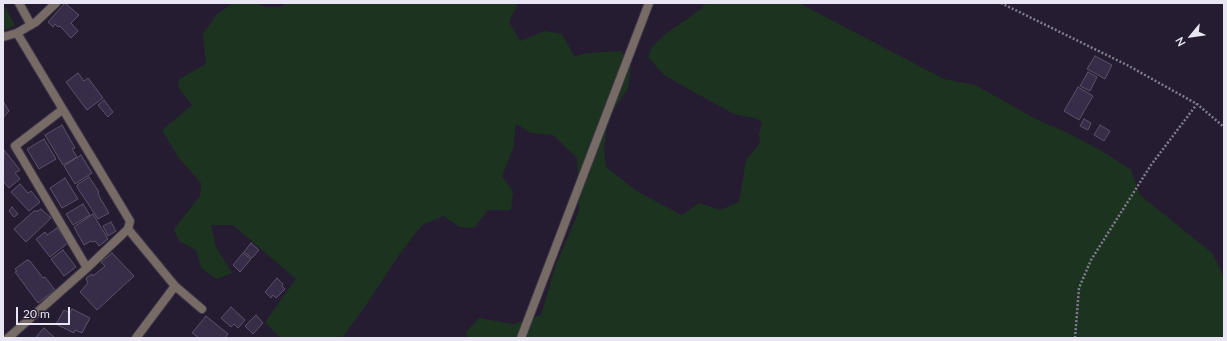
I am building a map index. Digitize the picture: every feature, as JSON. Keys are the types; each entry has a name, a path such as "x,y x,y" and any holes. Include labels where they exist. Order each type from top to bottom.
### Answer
{"street":[{"path":"19,3 31,25"},
{"path":"3,37 17,33 31,25 56,3"},
{"path":"521,338 649,3"},
{"path":"8,338 87,268 128,229 130,221 17,33"},
{"path":"62,110 15,146 87,268"},
{"path":"128,229 176,286 202,309"},
{"path":"136,338 176,286"}],"path":[{"path":"1001,3 1121,62 1197,104 1224,127"},
{"path":"1075,338 1079,288 1090,260 1151,165 1197,104"}],"green space":[{"path":"233,3 256,3 266,7 282,7 285,3 518,3 509,22 520,41 545,31 562,34 574,56 588,53 621,51 631,67 628,88 615,108 607,127 604,148 606,167 638,192 682,215 699,203 720,210 739,202 746,160 760,143 759,133 762,122 755,118 734,114 665,76 648,57 652,47 664,35 701,9 706,3 799,3 944,79 975,85 1036,119 1070,134 1107,154 1131,170 1140,195 1212,253 1224,277 1224,338 467,338 466,332 479,318 514,324 541,315 555,267 579,211 577,158 553,135 531,133 516,124 513,149 502,176 513,191 511,210 488,210 474,228 459,227 444,216 422,225 399,255 342,338 280,338 265,322 296,279 233,225 211,225 216,247 232,273 217,279 201,268 196,250 179,241 174,229 200,196 201,183 178,157 162,130 192,105 178,87 179,79 206,64 203,34 216,15"},
{"path":"3,4 15,25 3,31"}],"building":[{"path":"65,3 79,15 71,23 78,31 71,38 60,26 58,27 55,24 53,27 48,22"},
{"path":"1095,56 1112,65 1105,79 1087,69"},
{"path":"1088,72 1097,77 1090,91 1080,86"},
{"path":"78,73 84,81 88,78 103,98 87,110 66,82"},
{"path":"1078,87 1093,96 1079,120 1064,111"},
{"path":"104,100 113,112 108,117 98,105"},
{"path":"3,101 9,111 3,118"},
{"path":"1084,119 1091,123 1088,130 1080,126"},
{"path":"62,125 75,148 72,149 77,157 63,165 45,135"},
{"path":"1100,125 1110,131 1104,141 1094,135"},
{"path":"44,139 56,159 39,169 27,149"},
{"path":"4,150 20,170 15,173 20,179 9,188 3,181"},
{"path":"81,155 92,173 75,184 64,166"},
{"path":"89,177 99,192 100,198 109,213 98,219 77,187 77,185"},
{"path":"65,178 78,199 62,208 50,188"},
{"path":"20,184 28,193 31,191 40,202 29,211 11,192"},
{"path":"83,204 90,215 73,225 66,214"},
{"path":"12,207 18,214 14,217 9,211"},
{"path":"41,209 51,218 26,242 14,229 34,211"},
{"path":"93,214 108,239 99,246 95,241 91,241 84,245 74,227"},
{"path":"111,222 116,231 108,236 103,226"},
{"path":"57,228 68,243 50,257 36,239 45,232 47,235"},
{"path":"251,243 259,250 252,258 244,252"},
{"path":"63,250 76,267 64,276 51,259"},
{"path":"112,253 134,276 97,310 80,292 88,283 86,278 92,274 93,276 105,266 101,262"},
{"path":"243,253 251,259 240,272 233,265"},
{"path":"27,260 30,261 43,278 45,277 55,290 38,303 15,272 17,271 15,269"},
{"path":"277,278 283,284 282,286 285,289 276,298 273,295 271,298 265,292"},
{"path":"231,307 245,320 238,328 234,324 231,327 221,318"},
{"path":"72,309 90,318 82,333 75,330 74,333 56,324 64,310 70,313"},
{"path":"256,315 263,323 253,334 245,326"},
{"path":"206,316 228,334 225,338 199,338 192,333"},
{"path":"44,328 55,338 35,338"}]}
